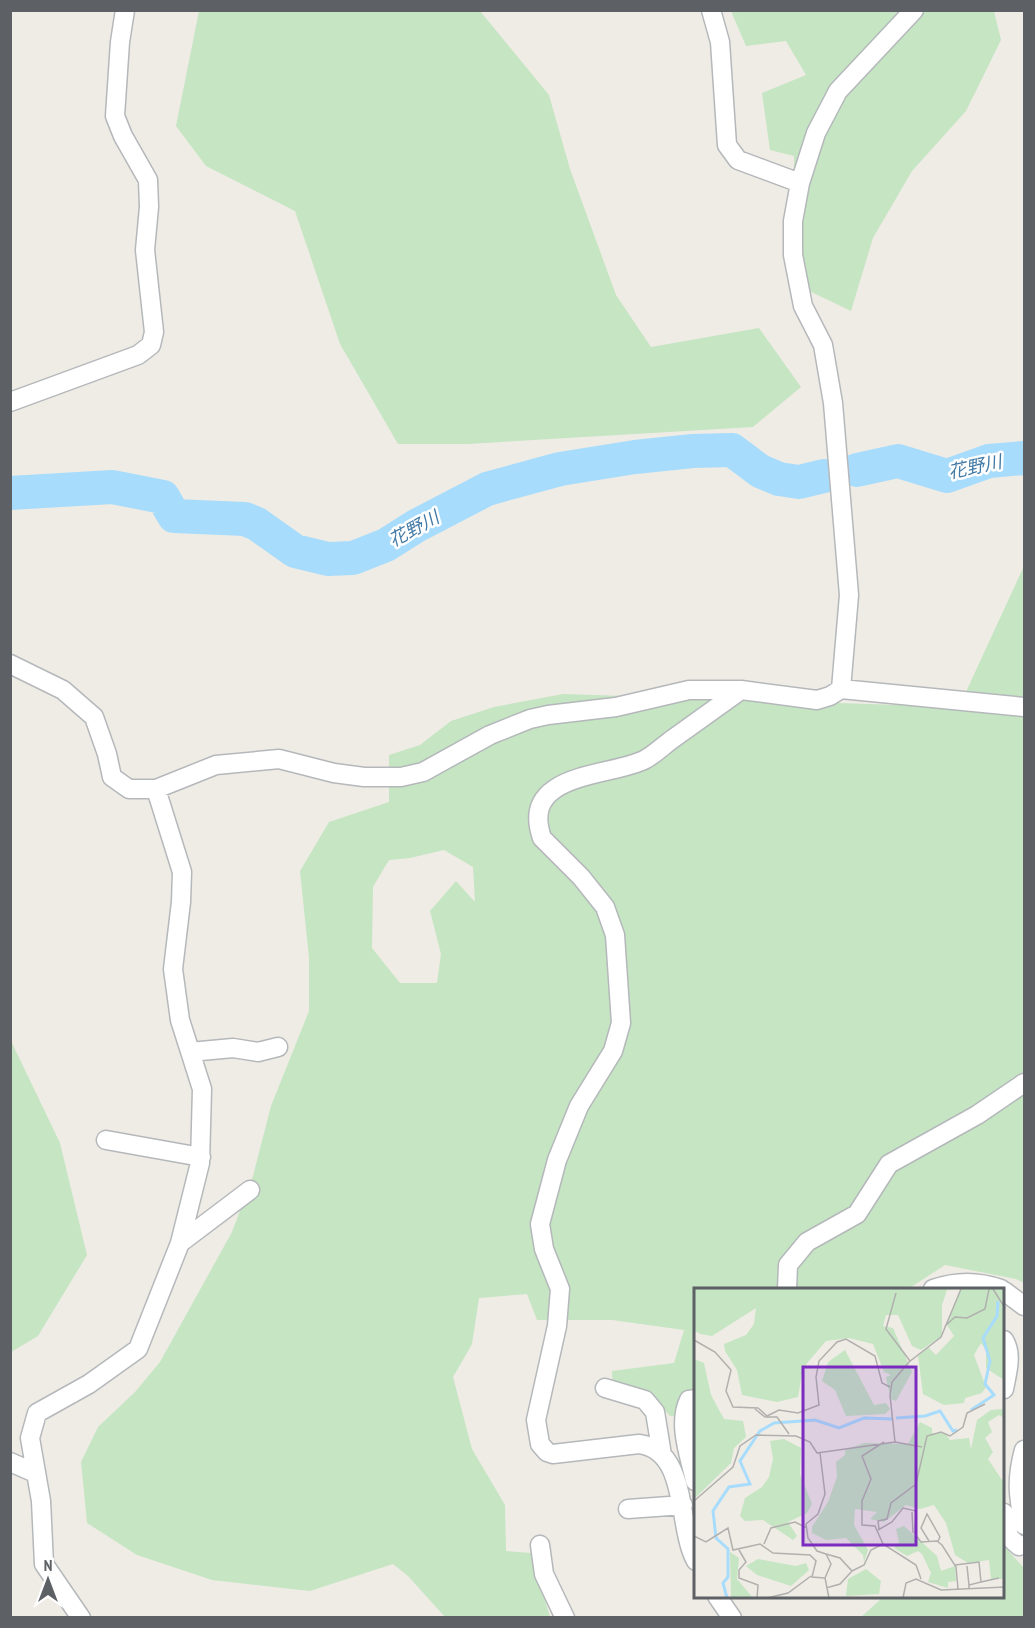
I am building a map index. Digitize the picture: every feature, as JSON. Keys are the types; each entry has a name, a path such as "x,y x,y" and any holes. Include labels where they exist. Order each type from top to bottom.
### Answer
{"street":[{"path":"10,402 138,355 152,345 154,332 146,250 148,180 123,136 115,116 120,42 125,10"},
{"path":"711,10 720,42 727,145 738,160 800,183"},
{"path":"841,688 849,595 833,402 823,345 803,306 793,255 793,221 800,183 816,133 838,91 914,10"},
{"path":"10,664 63,690 94,717 107,754 111,777 129,789 156,789 216,765 279,759 334,773 364,777 402,777 419,773 490,735 530,719 586,709 616,708 689,690 741,690 817,700 830,696 841,688 1024,706"},
{"path":"694,1554 684,1526 682,1501 669,1464 651,1445 639,1444 553,1454 543,1449 540,1444 536,1420 557,1326 560,1289 544,1249 540,1224 557,1160 579,1106 613,1051 621,1023 615,934 605,907 581,876 542,838 539,813 550,793 561,786 584,776 643,760 741,690"},
{"path":"81,1617 44,1564 41,1501 30,1438 36,1413 89,1384 138,1349 180,1243 201,1157 202,1089 180,1020 173,969 182,872 156,789"},
{"path":"190,1052 233,1048 258,1052 278,1047"},
{"path":"787,1288 788,1265 807,1242 857,1214 889,1164 977,1115 1024,1083"},
{"path":"106,1140 201,1157"},
{"path":"180,1243 250,1190"},
{"path":"937,1288 970,1282 994,1288"},
{"path":"1005,1292 1024,1306"},
{"path":"1005,1342 1009,1359 1005,1383"},
{"path":"605,1388 645,1400 655,1412 662,1455"},
{"path":"694,1399 689,1400 684,1411 686,1437 694,1472"},
{"path":"1024,1450 1018,1496 1024,1525"},
{"path":"10,1462 35,1473"},
{"path":"628,1509 682,1501 694,1484"},
{"path":"1005,1517 1009,1537 1019,1546 1024,1545"},
{"path":"540,1545 544,1574 565,1617"},
{"path":"718,1598 732,1617"}],"green space":[{"path":"199,11 480,11 549,95 570,169 616,295 651,347 759,328 801,387 753,427 467,444 398,444 340,344 295,211 206,166 176,126"},
{"path":"731,11 994,11 1001,40 966,111 912,171 873,238 851,311 803,288 795,242 794,156 770,150 762,93 806,75 786,41 746,46"},
{"path":"1024,566 1024,1283 1016,1279 945,1265 910,1288 694,1288 694,1417 670,1416 650,1394 613,1390 612,1371 674,1363 684,1330 612,1320 537,1320 527,1294 479,1298 472,1344 453,1377 472,1449 505,1505 506,1551 531,1553 550,1617 445,1617 408,1576 393,1564 310,1591 212,1580 137,1555 87,1523 81,1462 98,1427 135,1392 160,1362 232,1232 253,1176 271,1106 309,1011 309,958 300,871 329,822 389,802 389,755 420,745 451,721 494,707 563,694 959,707","holes":["444,850 473,867 475,902 456,881 430,911 441,954 437,983 400,983 372,948 373,887 389,860"]},
{"path":"11,1041 60,1143 87,1255 38,1336 11,1352"},
{"path":"1005,1547 1024,1568 1024,1617 861,1617 881,1599 1005,1598"}],"waterway":[{"name":"花野川","path":"10,493 112,487 163,497 174,516 245,519 257,524 295,551 328,559 353,558 386,545 416,526 487,489 560,469 635,457 693,451 732,450 760,471 779,479 799,482 824,476"},
{"name":"花野川","path":"857,470 898,461 947,476 989,461 1024,458"}]}
